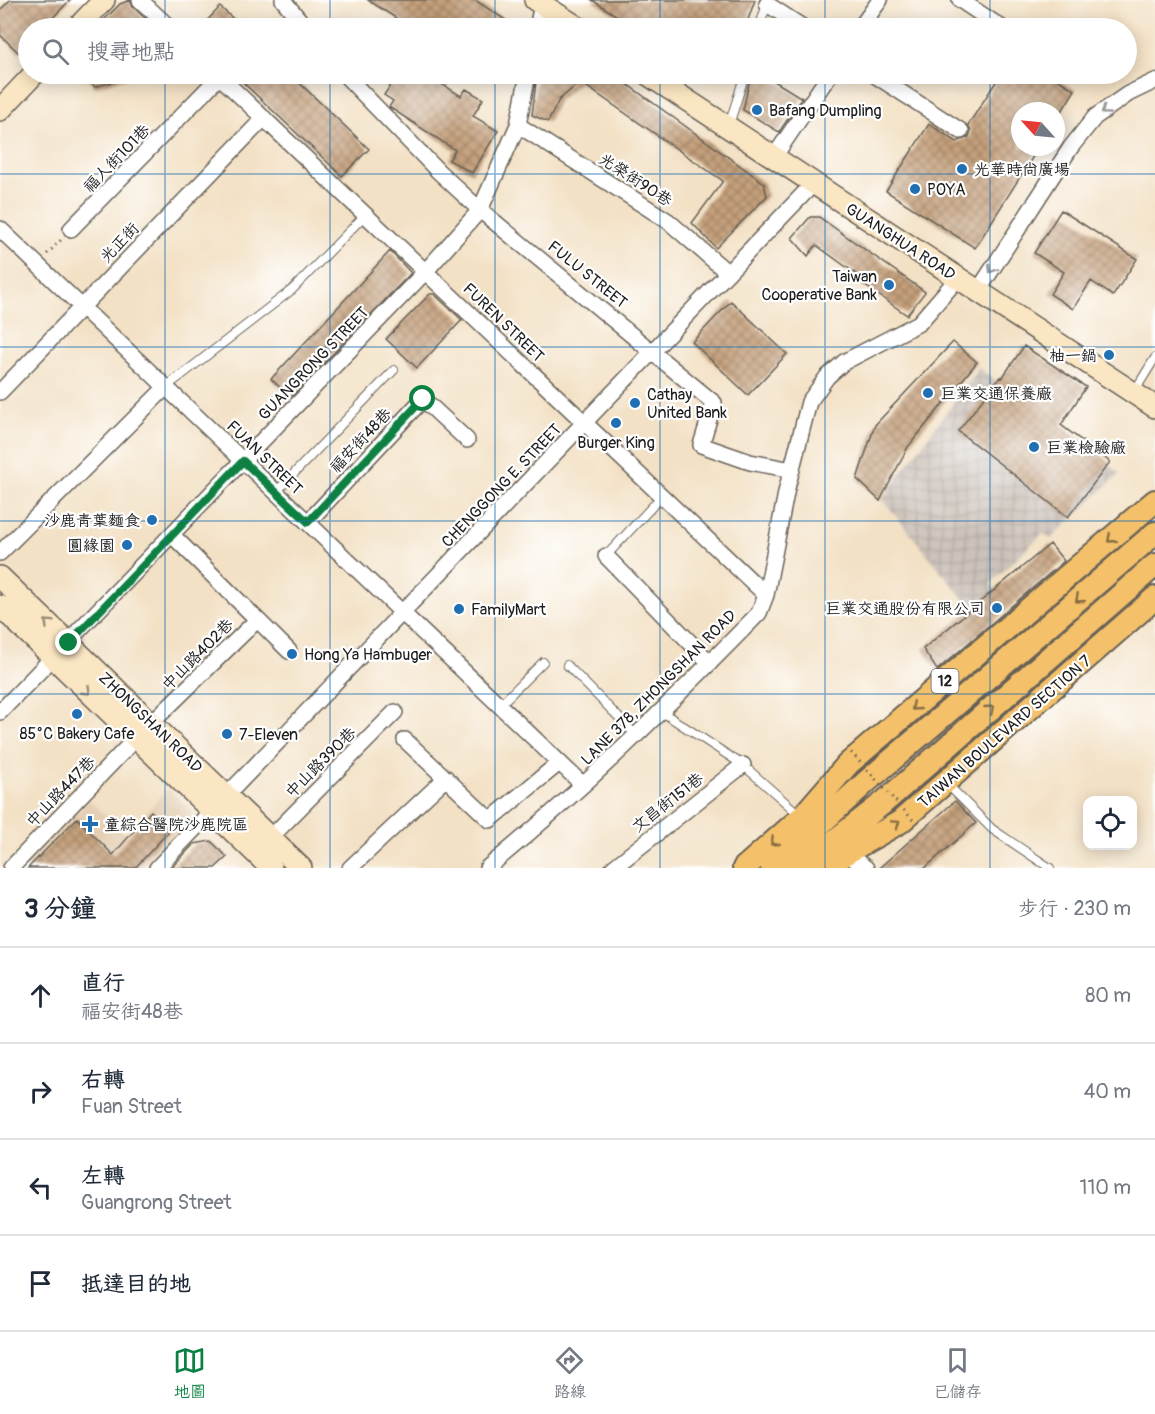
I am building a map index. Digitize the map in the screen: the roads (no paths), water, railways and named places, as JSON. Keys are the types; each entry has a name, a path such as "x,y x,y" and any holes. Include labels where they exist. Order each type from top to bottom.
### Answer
{"main road":[{"name":"TAIWAN BOULEVARD SECTION 7","path":"825,842 848,764 1155,501"},
{"name":"TAIWAN BOULEVARD SECTION 7","path":"825,842 865,783 1155,533"},
{"name":"TAIWAN BOULEVARD SECTION 7","path":"825,842 883,803 1155,565"},
{"name":"TAIWAN BOULEVARD SECTION 7","path":"744,868 825,842 900,822 1155,598"},
{"name":"12","path":"772,868 825,842"},
{"name":"12","path":"801,868 825,842"}],"street":[{"path":"87,18 104,0"},
{"path":"140,0 159,18"},
{"path":"283,0 298,18"},
{"path":"867,18 880,0"},
{"path":"960,0 987,18"},
{"path":"538,18 540,1 565,18"},
{"path":"767,2 790,18"},
{"path":"978,291 1071,147 1095,117 1128,94 1155,81"},
{"path":"0,110 25,84"},
{"name":"福人街101巷","path":"71,229 210,84"},
{"name":"FUREN STREET","path":"228,84 766,595"},
{"name":"FULU STREET","path":"355,84 438,171 480,210 654,351 714,404 701,446 750,462 792,470"},
{"name":"GUANGRONG STREET","path":"0,712 425,272 480,210 518,125 526,84"},
{"name":"GUANGHUA ROAD","path":"662,84 1155,407"},
{"path":"774,157 823,84"},
{"path":"888,84 960,131"},
{"name":"光正街","path":"0,392 264,118"},
{"name":"光榮街90巷","path":"518,125 668,221 728,273"},
{"name":"CHENGGONG E. STREET","path":"157,868 814,183"},
{"name":"FUAN STREET","path":"0,229 583,785"},
{"name":"LANE 378, ZHONGSHAN ROAD","path":"487,868 555,813 662,712 759,613 766,595 792,470 809,402 827,376 844,362 919,323 958,278"},
{"path":"0,553 166,387"},
{"name":"福安街48巷","path":"308,522 423,399 467,440"},
{"path":"172,536 289,651"},
{"path":"606,556 710,663"},
{"name":"ZHONGSHAN ROAD","path":"0,577 153,723 271,868"},
{"name":"ZHONGSHAN ROAD","path":"4,617 54,658 136,738 220,804 270,838 301,868"},
{"name":"中山路402巷","path":"136,738 257,620"},
{"name":"中山路390巷","path":"270,838 395,712"},
{"name":"中山路447巷","path":"11,868 136,738"},
{"path":"405,740 490,820 559,762"},
{"name":"文昌街151巷","path":"613,868 743,765"},
{"path":"350,868 446,778"},
{"path":"825,842 866,868"}],"lane":[{"path":"762,18 767,2"},
{"path":"728,127 742,84"},
{"path":"166,387 293,289 365,215"},
{"path":"1133,393 1155,358"},
{"path":"276,492 394,370"},
{"path":"606,556 662,496"},
{"path":"500,706 543,663"},
{"path":"567,665 638,735"},
{"path":"662,712 743,765 825,842"},
{"path":"945,782 992,829 1050,868"}],"place":[{"name":"Bafang Dumpling","path":"757,110"},
{"name":"光華時尚廣場","path":"962,169"},
{"name":"POYA","path":"915,189"},
{"name":"Taiwan Cooperative Bank","path":"889,285"},
{"name":"柚一鍋","path":"1109,355"},
{"name":"巨業交通保養廠","path":"928,393"},
{"name":"Cathay United Bank","path":"635,403"},
{"name":"Burger King","path":"616,423"},
{"name":"巨業檢驗廠","path":"1034,447"},
{"name":"沙鹿青葉麵食","path":"152,520"},
{"name":"圓緣園","path":"127,545"},
{"name":"巨業交通股份有限公司","path":"997,608"},
{"name":"FamilyMart","path":"459,609"},
{"name":"Hong Ya Hambuger","path":"292,654"},
{"name":"85°C Bakery Cafe","path":"77,714"},
{"name":"7-Eleven","path":"227,734"},
{"name":"童綜合醫院沙鹿院區","path":"90,824"}]}
